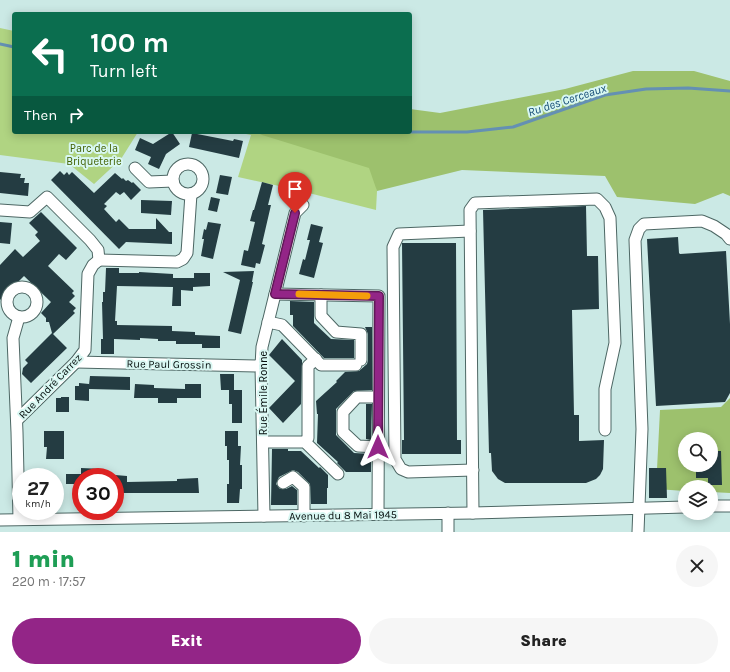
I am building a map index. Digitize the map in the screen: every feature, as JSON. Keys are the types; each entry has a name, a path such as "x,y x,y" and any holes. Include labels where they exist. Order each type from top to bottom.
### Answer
{"street":[{"path":"192,164 197,166 203,174 203,184 196,192 191,194 186,194 178,189 173,181 175,171 182,165 192,164"},
{"path":"135,168 149,182 173,181"},
{"path":"0,210 30,212 46,197 90,240 98,250 99,260 177,262 183,259 187,253 191,194"},
{"path":"473,513 470,210 475,203 597,199 605,207 610,218 615,343 605,389 605,430"},
{"name":"Rue Émile Ronne","path":"264,516 261,366 262,346 295,213 303,205"},
{"path":"638,532 642,429 635,240 639,229 644,224 702,222 714,226 726,234 730,239"},
{"path":"470,231 399,234 393,246 395,459 401,469 408,472 473,470"},
{"name":"Rue André Carrez","path":"17,420 76,362 85,350 88,274 93,265 99,260"},
{"path":"275,294 379,296 378,514"},
{"path":"268,322 282,325 321,365 359,362 361,334 336,332 321,316 321,295"},
{"name":"Rue André Carrez","path":"18,468 13,338 19,317"},
{"path":"304,442 308,438 308,366 316,359"},
{"name":"Rue Paul Grossin","path":"76,362 261,366"},
{"path":"378,397 357,397 344,412 343,432 358,446 378,447"},
{"path":"263,442 304,442 338,474"},
{"path":"283,483 293,477 304,487 304,516"},
{"name":"Avenue du 8 Mai 1945","path":"64,519 473,513 678,506"},
{"path":"718,506 730,506"},
{"path":"448,513 448,532"},
{"name":"Avenue du 8 Mai 1945","path":"0,520 12,520"}],"green space":[{"name":"Parc de la Briqueterie","path":"0,28 12,31 12,134 137,134 121,159 94,184 69,164 0,155"},
{"path":"633,71 694,71 730,81 730,196 723,193 695,204 617,197 605,176 462,170 377,191 369,168 260,134 412,134 412,109 440,113 565,89"},
{"path":"246,134 350,134 372,141 377,191 376,210 238,177 251,135"},
{"path":"730,398 730,493 718,492 718,480 678,480 678,491 656,489 660,410 721,407"}],"building":[{"path":"169,134 173,134 180,144 166,154 159,169 148,164 151,157 135,150 140,138 153,144"},
{"path":"192,134 233,141 234,139 243,141 239,158 189,147"},
{"path":"60,171 64,175 67,172 69,175 72,172 94,193 115,173 126,181 128,180 132,183 133,182 141,190 131,200 124,192 120,195 116,192 104,204 107,206 104,209 116,222 119,219 129,229 156,229 156,218 169,232 172,232 172,244 126,242 119,249 51,180"},
{"path":"0,172 21,174 20,178 25,178 24,183 29,183 28,196 0,193"},
{"path":"220,175 232,177 228,195 216,193"},
{"path":"262,182 273,185 268,205 271,205 262,244 265,245 260,264 256,263 255,268 241,265 244,250 248,251 255,222 250,221"},
{"path":"211,197 220,199 217,212 208,210"},
{"path":"141,200 172,201 171,215 141,213"},
{"path":"586,206 587,256 598,256 599,309 572,310 574,415 579,415 579,441 604,440 603,469 596,479 586,483 505,483 498,479 492,471 491,453 489,453 483,210"},
{"path":"41,212 77,248 66,260 59,254 48,266 74,291 72,293 75,296 69,302 76,308 73,311 75,313 53,334 67,348 31,383 22,374 23,368 28,363 25,360 52,333 49,322 46,322 46,318 41,313 51,302 24,276 0,300 0,265 15,249 23,257 40,241 35,235 38,232 29,223"},
{"path":"0,222 12,223 10,244 0,243"},
{"path":"208,222 221,224 213,259 201,256 204,229 206,230"},
{"path":"311,224 323,227 319,242 323,243 314,278 299,274 303,259 305,260 310,240 307,240"},
{"path":"678,237 680,254 726,251 730,324 730,393 725,402 656,406 647,239"},
{"path":"402,243 456,243 457,440 461,440 461,454 402,454 402,440 404,440"},
{"path":"106,268 119,268 119,273 139,272 173,274 173,278 194,278 194,273 210,273 210,286 193,287 193,291 181,290 181,306 172,306 173,287 117,286 115,321 117,321 117,325 172,326 172,331 195,332 195,335 220,336 220,348 202,348 202,344 176,344 176,341 158,341 158,339 114,339 114,354 101,354 101,339 103,339 102,302 103,292 105,292"},
{"path":"254,271 253,282 241,334 228,331 240,280 223,272"},
{"path":"290,301 314,302 314,323 331,339 354,340 354,358 324,358 293,326 293,315 290,315"},
{"path":"365,327 372,327 372,390 354,391 336,409 336,435 354,453 371,454 371,472 346,472 337,463 338,462 317,443 318,414 316,401 337,382 336,381 345,372 359,371 367,364 368,334"},
{"path":"282,339 302,360 301,404 283,423 269,408 295,381 269,355"},
{"path":"220,374 234,374 234,390 221,390"},
{"path":"90,376 130,377 130,390 89,389 89,401 75,400 75,386 79,386 79,383 89,385"},
{"path":"135,384 154,385 154,388 185,389 185,384 201,384 201,398 177,398 177,403 158,403 158,398 134,398"},
{"path":"229,390 242,390 242,423 232,423 232,404 229,404"},
{"path":"69,397 69,412 56,412 56,398"},
{"path":"366,404 372,404 371,440 366,439"},
{"path":"44,431 64,431 64,459 46,459 47,447 44,447"},
{"path":"225,431 238,431 238,446 241,446 240,465 242,465 242,489 240,489 239,503 227,503 229,460 227,460 227,446 225,446"},
{"path":"272,449 301,451 328,475 327,504 311,504 310,484 298,472 293,470 279,477 276,484 280,489 286,489 292,486 297,490 297,505 271,505"},
{"path":"718,451 721,451 722,485 718,485 718,480 696,478 696,472 718,472"},
{"path":"649,468 666,468 667,498 649,498"},
{"path":"66,474 72,474 72,484 66,484"},
{"path":"124,476 127,476 127,482 177,481 177,479 198,478 199,493 124,493"}],"waterway":[{"name":"Ru des Cerceaux","path":"0,44 12,47"},
{"name":"Ru des Cerceaux","path":"412,132 467,132 513,127 605,95 646,89 688,88 730,91"}],"slow traffic":[{"path":"299,294 367,296"}],"route":[{"path":"295,213 275,294 379,296 378,447"}]}
